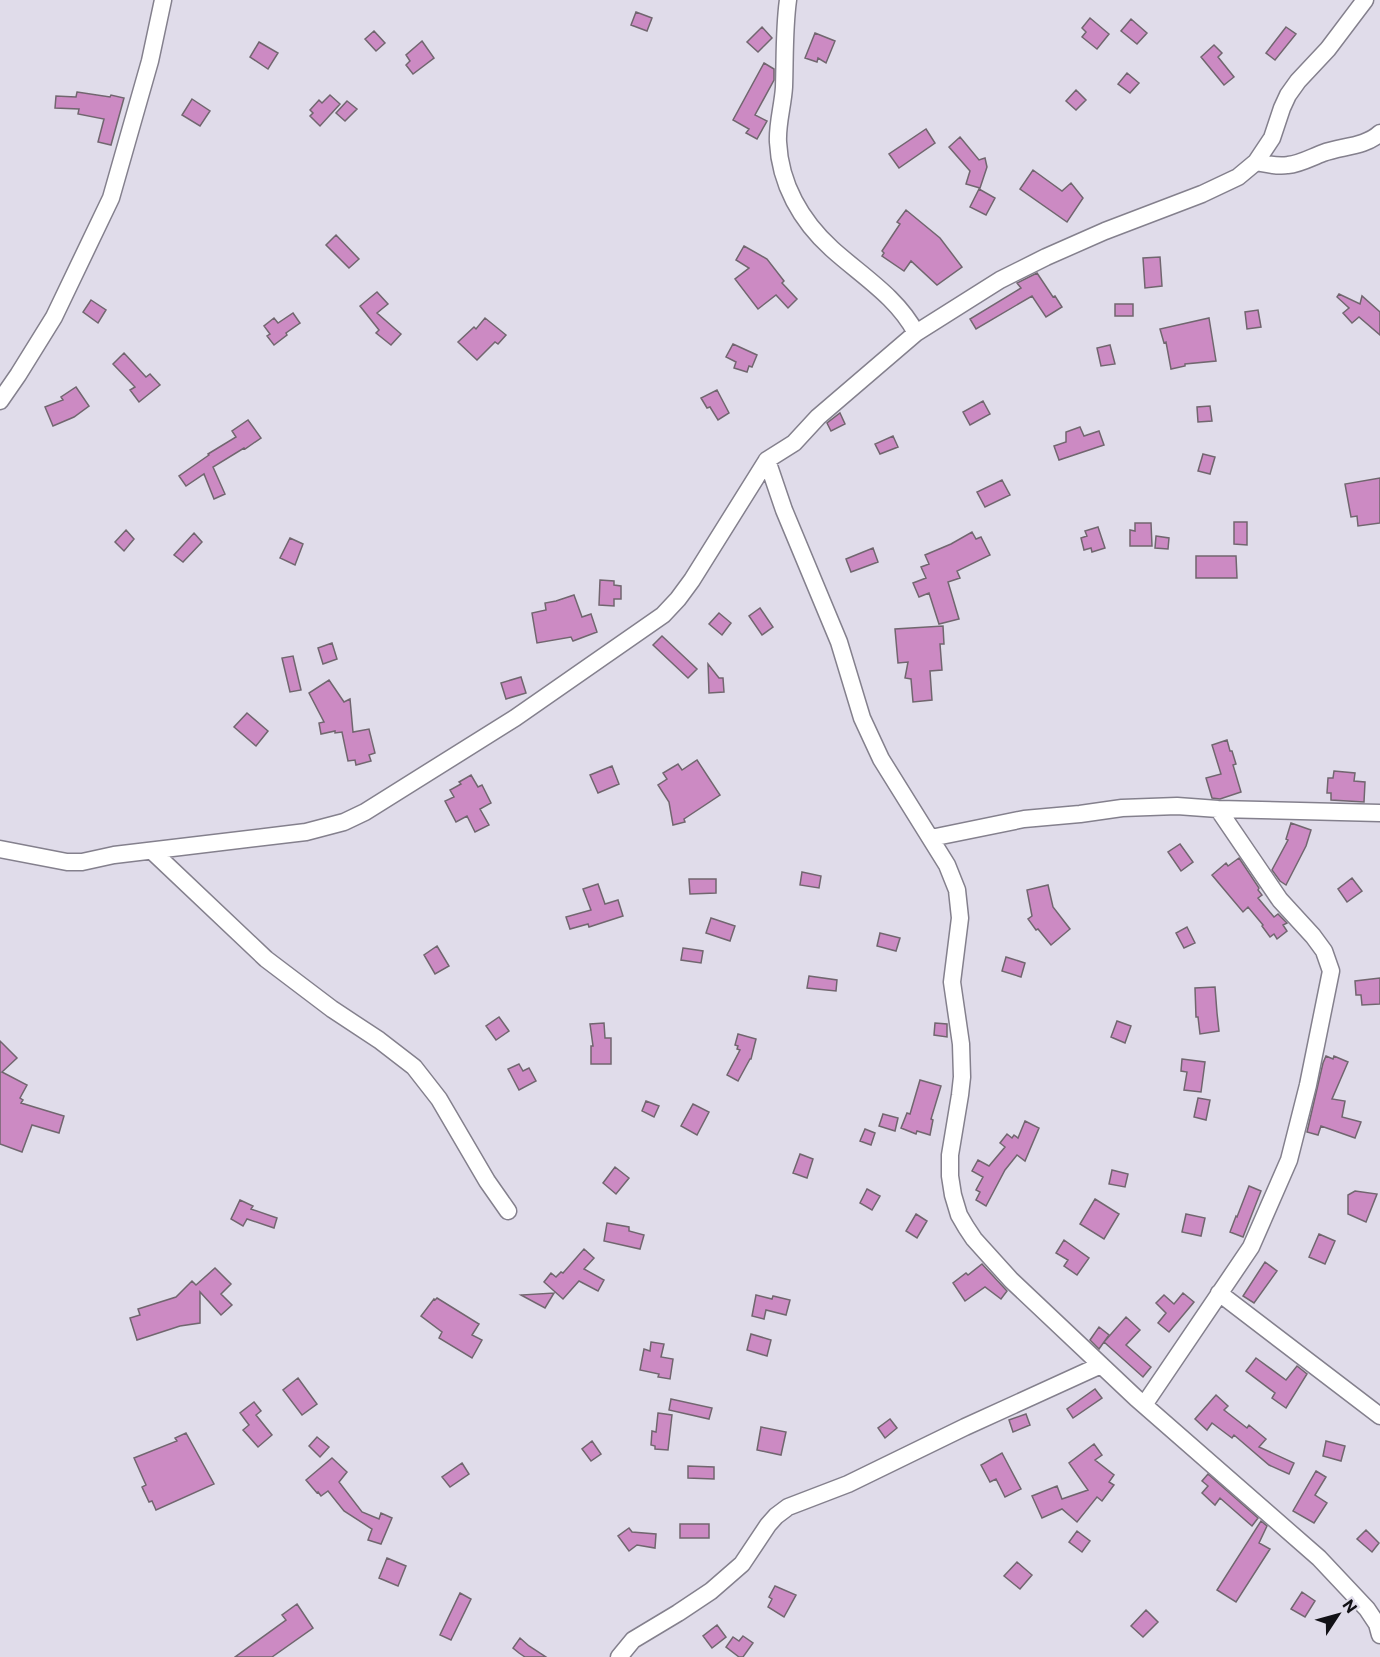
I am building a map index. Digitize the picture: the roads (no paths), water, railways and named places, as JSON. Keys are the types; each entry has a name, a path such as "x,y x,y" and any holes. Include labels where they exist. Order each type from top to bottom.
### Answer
{"street":[{"path":"0,401 54,317 111,198 150,61 163,0"},
{"path":"788,0 784,89 778,140 781,166 787,186 794,203 818,236 894,301 908,318 916,333"},
{"path":"0,849 67,862 82,862 114,855 306,832 344,822 365,812 515,718 654,621 678,599 692,580 766,460 794,443 818,417 916,333 1009,275 1105,231 1202,194 1238,177 1256,162 1272,138 1282,108 1298,81 1328,49 1365,0"},
{"path":"1256,162 1273,166 1290,165 1326,152 1368,141 1380,133"},
{"path":"766,460 784,510 839,642 862,718 881,759 947,865 957,890 960,918 952,982 961,1044 962,1077 950,1155 950,1176 959,1215 974,1239 1011,1280 1144,1405 1319,1558 1367,1609 1377,1624 1380,1635"},
{"path":"931,838 1024,819 1122,808 1177,806 1380,813"},
{"path":"1144,1405 1251,1247 1289,1161 1308,1085 1331,971 1324,951 1280,900 1218,809"},
{"path":"152,851 266,959 414,1067 439,1099 487,1181 508,1211"},
{"path":"1219,1293 1380,1416"},
{"path":"619,1657 633,1640 711,1591 742,1564 768,1525 788,1507 848,1484 1101,1365"}]}
